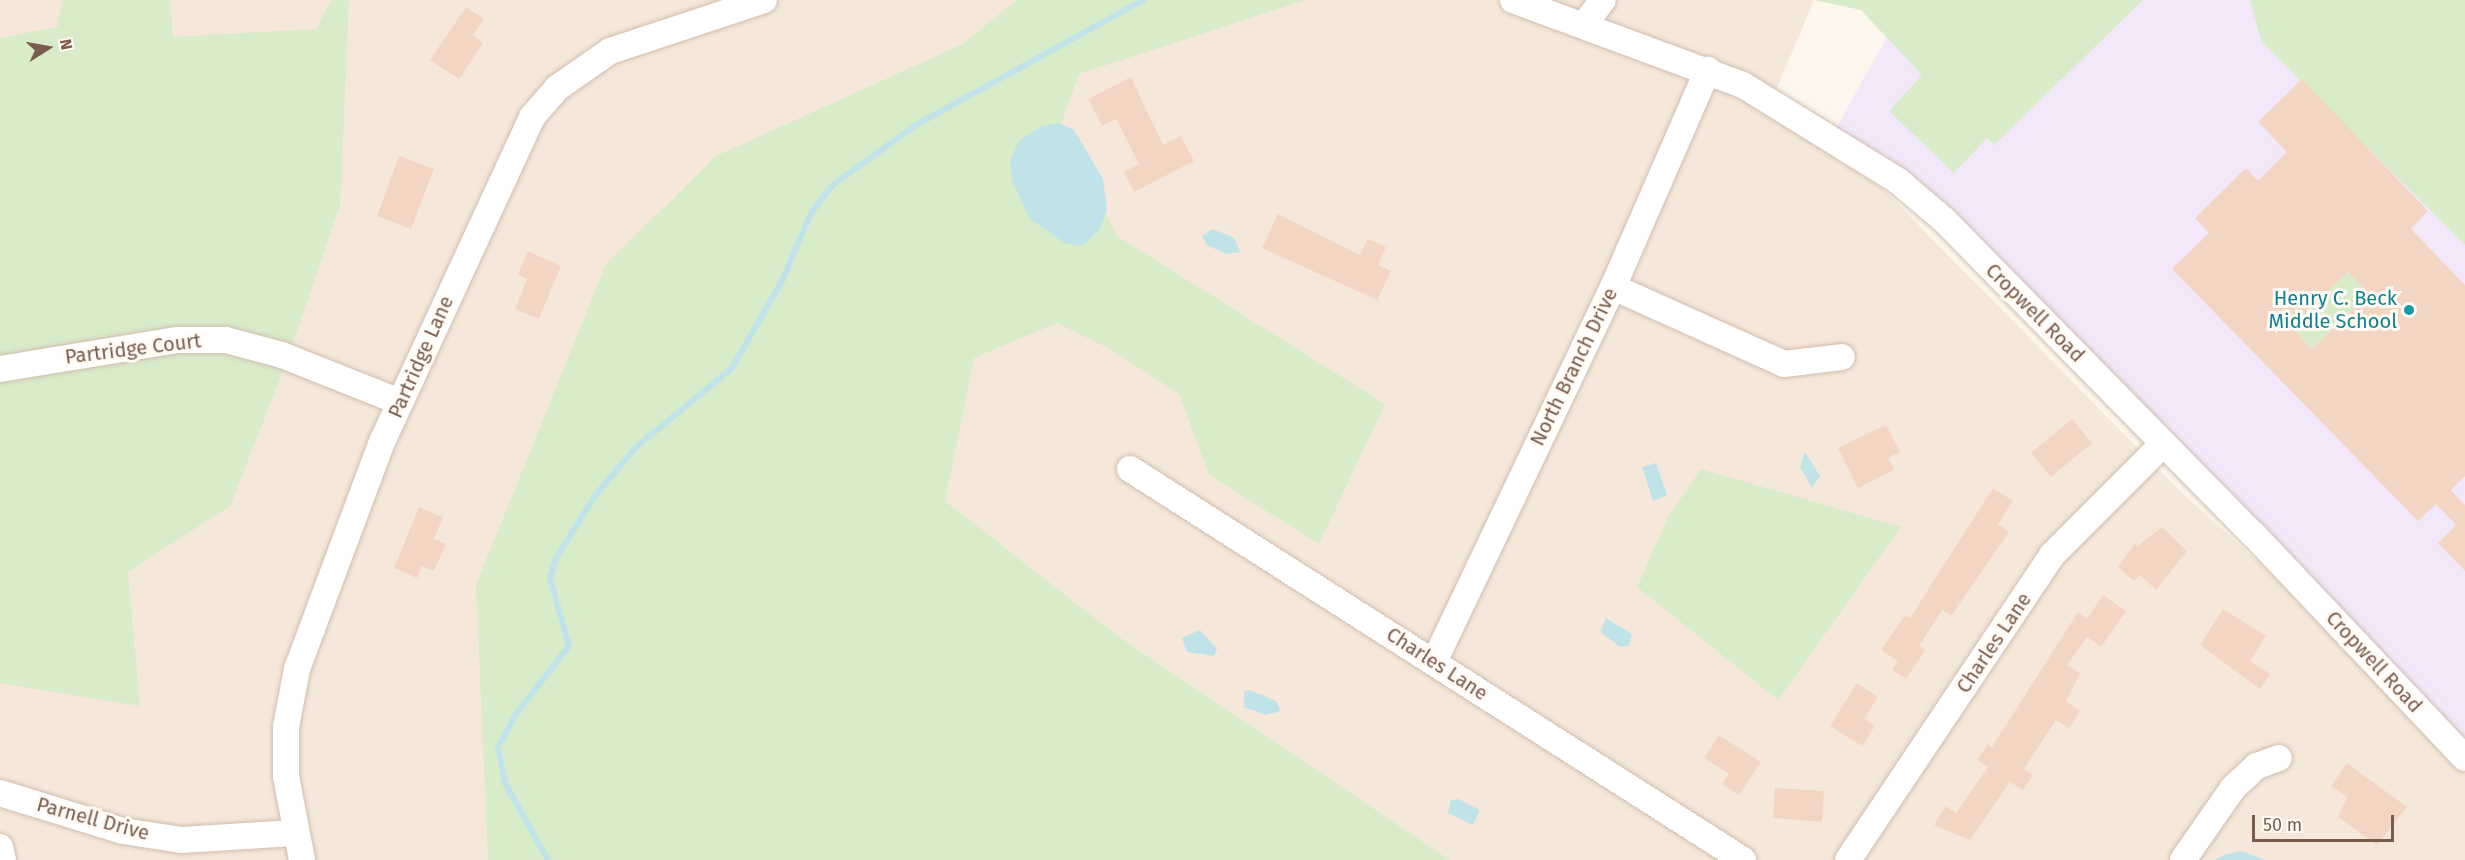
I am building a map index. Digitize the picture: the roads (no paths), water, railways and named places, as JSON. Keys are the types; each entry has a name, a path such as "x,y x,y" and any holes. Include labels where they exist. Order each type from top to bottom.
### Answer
{"street":[{"name":"Partridge Lane","path":"302,860 294,833 286,727 297,669 400,402 532,117 557,88 610,51 764,0"},
{"name":"Cropwell Road","path":"1513,0 1708,70 1799,115 1897,180 1944,220 2465,758"},
{"path":"1584,25 1603,0"},
{"name":"North Branch Drive","path":"1434,662 1613,287 1708,70"},
{"path":"1613,287 1784,364 1842,357"},
{"name":"Partridge Court","path":"0,369 178,340 226,340 282,355 400,402"},
{"name":"Charles Lane","path":"1848,860 2052,555 2163,444"},
{"name":"Charles Lane","path":"1130,469 1743,860"},
{"path":"2182,860 2233,788 2257,766 2278,758"},
{"name":"Parnell Drive","path":"0,793 123,831 182,840 294,833"},
{"path":"0,847 3,860"}],"water":[{"path":"1059,123 1074,130 1103,179 1107,209 1100,229 1082,246 1065,243 1030,219 1012,180 1010,161 1019,141 1042,126"},
{"path":"1213,229 1234,238 1240,252 1226,254 1207,245 1202,236"},
{"path":"1805,452 1820,476 1812,488 1800,467"},
{"path":"1656,463 1667,495 1653,501 1642,467"},
{"path":"1606,618 1632,634 1629,646 1620,647 1600,632"},
{"path":"1200,630 1217,649 1214,656 1187,652 1182,638"},
{"path":"1250,690 1276,701 1281,711 1265,715 1244,707 1244,692"},
{"path":"1458,799 1480,810 1473,825 1448,813 1451,800"},
{"path":"2242,851 2265,860 2214,860 2227,854"}],"waterway":[{"path":"548,860 505,783 498,748 516,714 569,646 550,578 556,558 595,496 635,448 732,368 782,281 811,213 834,184 916,125 1143,0"}],"place":[{"name":"Henry C. Beck Middle School","path":"2409,310"}]}
